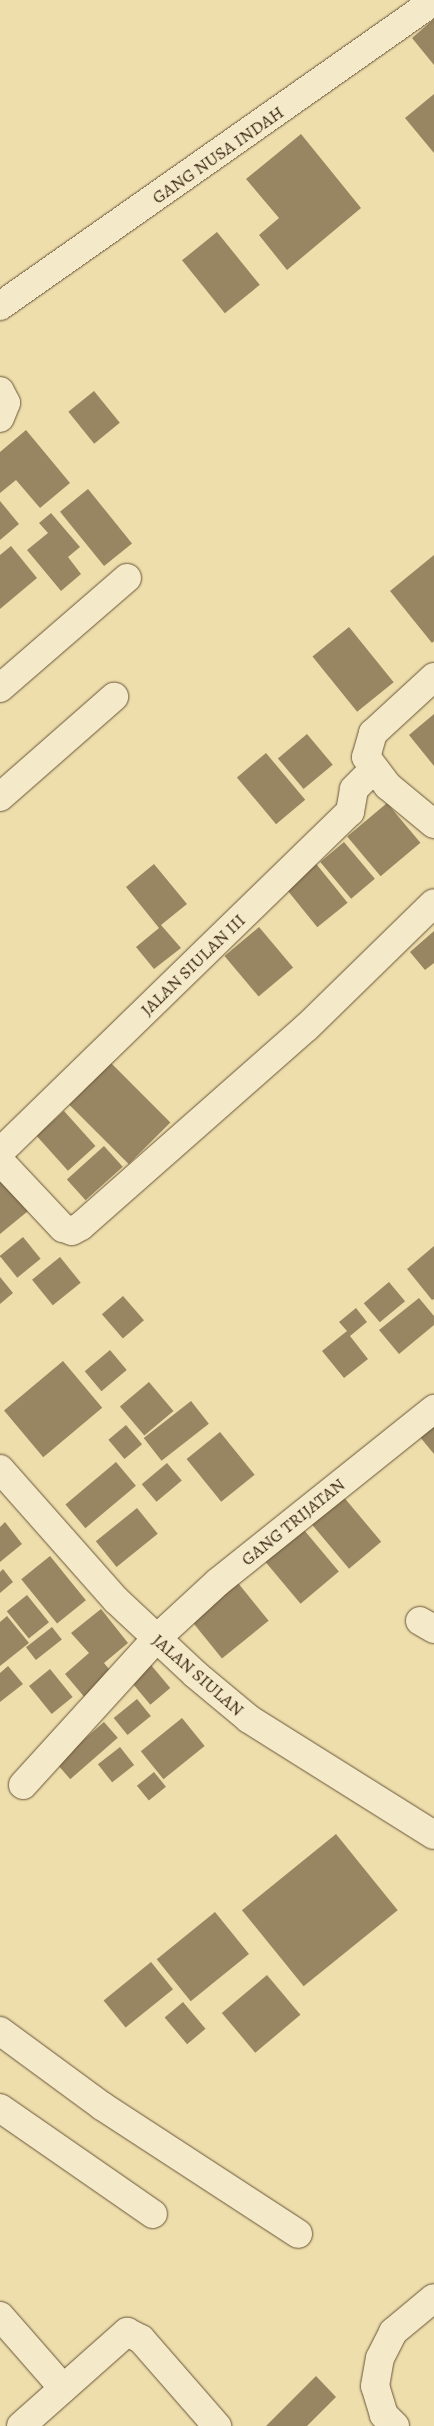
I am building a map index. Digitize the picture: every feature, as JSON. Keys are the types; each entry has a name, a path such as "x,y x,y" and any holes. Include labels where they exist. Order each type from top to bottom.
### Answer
{"street":[{"name":"GANG NUSA INDAH","path":"0,306 434,1"},
{"path":"0,391 6,403 0,418"},
{"path":"0,688 127,578"},
{"path":"434,677 373,733 366,757 373,770 434,824"},
{"path":"0,797 114,697"},
{"name":"JALAN SIULAN III","path":"0,1152 350,812 354,790 373,770"},
{"path":"0,1161 63,1228 72,1231 81,1226 307,1026 434,903"},
{"name":"GANG TRIJATAN","path":"24,1785 156,1639 218,1582 434,1410"},
{"name":"JALAN SIULAN","path":"0,1469 53,1533 156,1639 249,1720 434,1835"},
{"path":"0,2031 102,2106 298,2234"},
{"path":"0,2108 153,2214"},
{"path":"384,2422 375,2386 380,2358 393,2332 434,2298"},
{"path":"0,2316 63,2388"},
{"path":"21,2426 122,2335 132,2333 217,2426"}],"building":[{"path":"434,19 434,65 412,38"},
{"path":"434,94 434,153 405,118"},
{"path":"301,134 361,208 287,270 259,235 279,218 246,179"},
{"path":"217,232 260,285 225,313 182,260"},
{"path":"94,391 120,423 94,444 68,412"},
{"path":"26,430 70,483 40,508 16,480 0,493 0,452"},
{"path":"88,489 132,543 104,566 60,512"},
{"path":"0,501 19,524 0,540"},
{"path":"51,513 80,547 68,557 81,574 61,591 27,550 48,533 39,523"},
{"path":"11,546 37,578 0,609 0,555"},
{"path":"434,555 434,641 432,643 390,591"},
{"path":"349,627 394,682 357,712 312,657"},
{"path":"434,714 434,766 409,735"},
{"path":"307,734 333,765 304,789 278,758"},
{"path":"266,753 305,800 276,824 237,777"},
{"path":"387,803 420,843 381,876 347,836"},
{"path":"344,842 375,879 351,899 320,862"},
{"path":"313,860 348,903 317,927 283,885"},
{"path":"154,864 187,904 161,925 181,948 154,969 136,947 159,928 126,887"},
{"path":"259,927 293,968 259,997 225,956"},
{"path":"434,931 434,963 425,970 410,952"},
{"path":"111,1063 170,1122 129,1164 69,1105"},
{"path":"64,1111 95,1146 68,1171 37,1136"},
{"path":"104,1146 123,1167 86,1200 67,1179"},
{"path":"0,1181 33,1207 0,1234"},
{"path":"23,1237 41,1259 17,1278 0,1256"},
{"path":"434,1246 434,1299 432,1300 407,1269"},
{"path":"60,1257 81,1283 53,1305 32,1280"},
{"path":"0,1277 13,1293 0,1304"},
{"path":"389,1282 405,1301 380,1322 364,1303"},
{"path":"123,1296 144,1320 123,1339 102,1314"},
{"path":"419,1298 434,1316 434,1325 399,1354 379,1330"},
{"path":"356,1308 367,1322 350,1336 368,1359 344,1378 322,1351 347,1331 339,1322"},
{"path":"110,1350 127,1370 101,1391 85,1371"},
{"path":"63,1361 102,1408 43,1457 4,1410"},
{"path":"149,1382 173,1411 144,1436 120,1406"},
{"path":"191,1401 209,1424 162,1461 144,1438"},
{"path":"434,1415 434,1454 415,1431"},
{"path":"126,1425 142,1444 124,1459 108,1440"},
{"path":"220,1432 255,1475 221,1502 187,1459"},
{"path":"116,1462 136,1486 85,1528 65,1504"},
{"path":"167,1463 182,1481 157,1502 142,1484"},
{"path":"342,1495 381,1542 349,1569 310,1522"},
{"path":"137,1508 158,1534 117,1567 96,1541"},
{"path":"5,1522 22,1544 0,1562 0,1527"},
{"path":"299,1524 339,1571 301,1604 261,1556"},
{"path":"50,1556 86,1600 57,1624 21,1579"},
{"path":"3,1569 13,1582 0,1593 0,1572"},
{"path":"234,1578 269,1621 222,1659 187,1616"},
{"path":"27,1595 49,1622 29,1639 7,1611"},
{"path":"101,1609 128,1643 104,1663 114,1675 86,1699 65,1674 89,1653 71,1633"},
{"path":"7,1616 29,1643 0,1666 0,1622"},
{"path":"52,1627 62,1640 36,1660 26,1647"},
{"path":"151,1665 170,1688 150,1705 131,1682"},
{"path":"8,1666 23,1684 0,1702 0,1673"},
{"path":"50,1669 73,1697 52,1714 29,1686"},
{"path":"137,1699 151,1716 128,1735 114,1718"},
{"path":"182,1718 205,1746 163,1779 141,1751"},
{"path":"104,1722 118,1738 70,1779 56,1763"},
{"path":"120,1747 134,1765 112,1782 98,1764"},
{"path":"154,1772 166,1787 149,1801 137,1786"},
{"path":"336,1834 398,1910 304,1986 242,1910"},
{"path":"215,1912 249,1954 191,2001 157,1959"},
{"path":"151,1962 173,1989 126,2028 104,2000"},
{"path":"267,1975 300,2015 255,2053 222,2013"},
{"path":"183,2002 205,2029 187,2044 165,2017"},
{"path":"316,2376 336,2397 307,2426 266,2426"}]}
